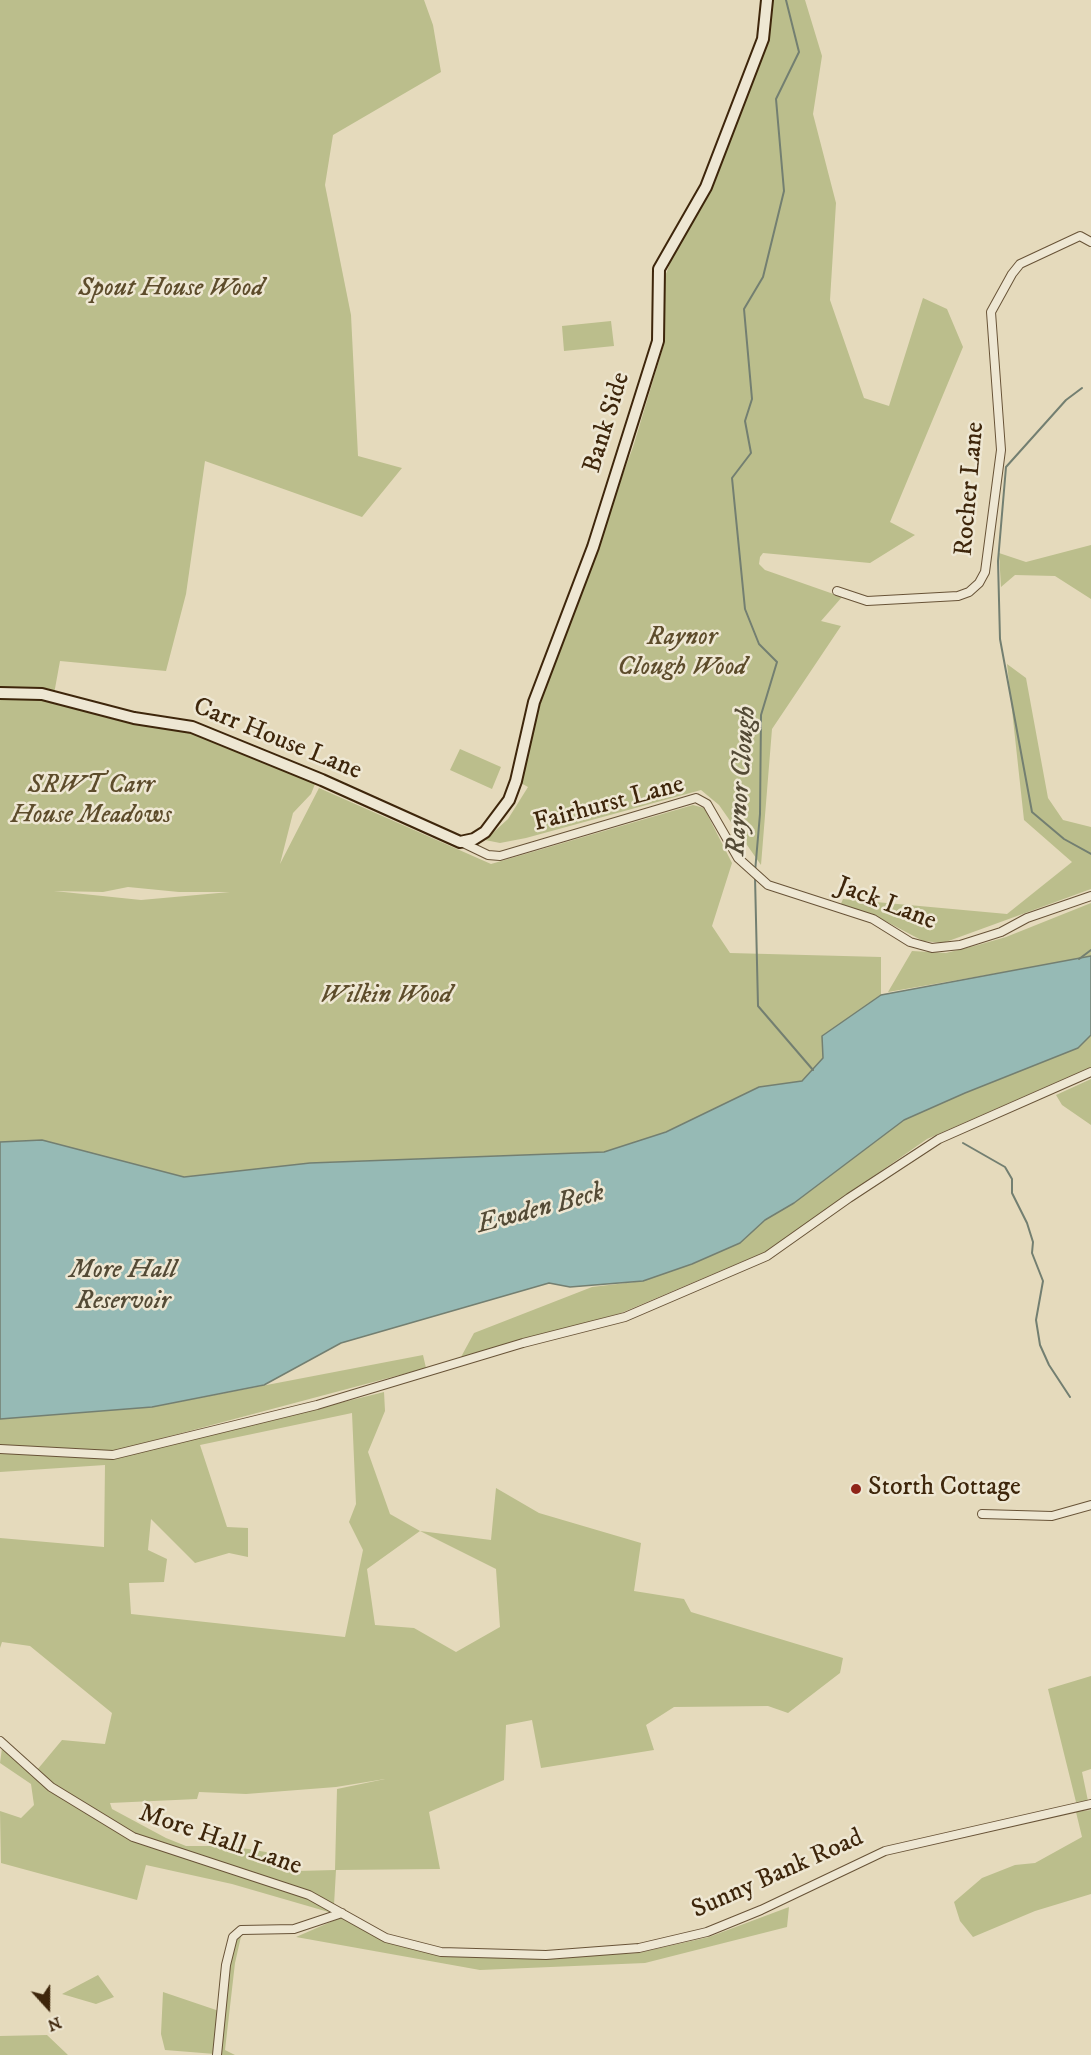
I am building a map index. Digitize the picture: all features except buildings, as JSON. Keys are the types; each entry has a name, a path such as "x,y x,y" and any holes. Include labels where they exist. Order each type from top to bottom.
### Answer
{"street":[{"name":"Bank Side","path":"460,842 474,839 485,832 509,800 516,781 534,702 593,547 658,340 659,269 706,187 763,39 767,0"},
{"name":"Rocher Lane","path":"837,591 867,601 947,596 969,592 979,583 985,572 1001,450 991,312 1020,264 1080,236 1091,242"},
{"name":"Carr House Lane","path":"0,693 42,694 134,718 207,732 460,842"},
{"name":"Fairhurst Lane","path":"460,842 489,855 500,856 696,798 707,804 738,858 768,885"},
{"name":"Jack Lane","path":"768,885 873,919 910,942 932,948 960,945 983,938 1027,918 1091,896"},
{"path":"0,1449 113,1455 317,1405 523,1343 625,1317 767,1256 849,1198 939,1139 1091,1072"},
{"path":"982,1514 1052,1516 1091,1505"},
{"name":"More Hall Lane","path":"0,1741 51,1787 134,1837 309,1895 342,1913"},
{"name":"Sunny Bank Road","path":"342,1913 386,1938 441,1952 546,1955 639,1948 707,1932 761,1910 885,1851 1091,1804"},
{"path":"217,2055 226,1965 233,1937 241,1930 294,1929 342,1913"}],"green space":[{"name":"Spout House Wood","path":"0,0 424,0 433,25 441,72 333,135 325,185 351,315 358,456 402,468 362,517 205,461 186,594 166,671 60,661 54,694 0,690"},
{"name":"Raynor Clough Wood","path":"772,0 805,0 822,56 813,114 836,203 830,300 864,398 889,406 923,298 947,309 963,347 890,522 915,535 870,563 763,553 760,557 759,564 765,570 842,597 821,621 841,626 772,729 761,865 719,805 701,790 526,838 500,843 485,840 508,819 528,787 519,782 539,699 633,447 665,341 663,282 673,255 710,185 740,113 768,40"},
{"path":"611,321 614,346 564,351 562,326"},
{"path":"1091,545 1091,599 1055,576 1015,575 1001,587 999,553 1026,562"},
{"path":"1007,664 1026,678 1048,798 1063,820 1091,827 1091,889 943,943 923,941 872,914 840,906 843,899 1007,914 1072,862 1024,820"},
{"name":"Wilkin Wood","path":"0,696 46,697 203,735 300,775 315,784 311,794 293,813 280,864 319,788 491,864 693,805 704,808 732,863 712,926 730,953 881,957 881,995 823,1036 823,1058 802,1081 759,1087 666,1132 604,1152 310,1163 183,1177 42,1140 0,1142","holes":["128,887 179,892 230,892 141,900 54,891 103,892"]},
{"path":"460,749 501,767 492,789 450,770"},
{"path":"1091,903 1091,957 888,992 912,951 946,953 978,945 1006,937"},
{"path":"1091,1035 1091,1067 927,1139 765,1252 621,1313 461,1357 474,1333 592,1287 643,1281 740,1243 765,1220 794,1203 904,1120 1078,1048"},
{"path":"1091,1079 1091,1125 1062,1105 1056,1095"},
{"path":"423,1355 426,1368 114,1451 69,1448 83,1456 114,1459 384,1392 385,1411 368,1452 390,1514 420,1531 491,1540 496,1488 539,1513 641,1543 634,1591 684,1599 691,1612 843,1658 840,1673 788,1713 768,1706 674,1707 646,1725 654,1750 541,1768 532,1720 506,1725 504,1780 429,1812 440,1869 336,1870 334,1905 134,1834 52,1785 37,1770 62,1740 105,1744 112,1713 30,1646 2,1642 0,1648 0,1538 104,1547 105,1465 0,1472 0,1419 152,1407","holes":["352,1413 356,1504 349,1522 363,1550 345,1637 131,1614 129,1583 164,1582 167,1559 148,1550 151,1519 195,1563 229,1553 248,1557 248,1528 227,1527 200,1445","420,1531 496,1569 500,1627 456,1652 414,1628 375,1625 367,1569","385,1779 337,1789 335,1870 297,1871 266,1852 230,1846 186,1846 112,1809 110,1803 197,1799 199,1792 246,1794 336,1787"]},
{"path":"1091,1676 1091,1769 1082,1772 1088,1801 1076,1802 1048,1689"},
{"path":"2,1748 47,1788 132,1840 309,1899 332,1913 232,1884 146,1865 137,1900 1,1863 0,1811 21,1818 34,1805 31,1784 0,1763"},
{"path":"1091,1810 1091,1894 1035,1911 973,1937 960,1921 954,1902 982,1878 1015,1865 1035,1863 1082,1837 1076,1812"},
{"path":"789,1907 787,1927 645,1963 480,1970 296,1937 342,1917 386,1941 441,1952 545,1958 638,1953 709,1937"},
{"path":"242,1932 235,1963 225,2050 235,2055 218,2055 228,1965 234,1939"},
{"path":"98,1975 114,1997 96,2004 62,1994"},
{"path":"163,1992 219,2011 215,2054 165,2050 161,2034"},
{"path":"47,2035 68,2055 0,2055 0,2036"}],"water":[{"name":"More Hall Reservoir","path":"1091,956 1091,1035 1078,1048 904,1120 794,1203 765,1220 740,1243 692,1264 643,1281 570,1287 549,1283 341,1343 264,1385 152,1407 0,1419 0,1142 42,1140 184,1177 310,1163 604,1152 666,1132 759,1087 802,1081 823,1058 822,1036 881,995"}],"waterway":[{"name":"Raynor Clough","path":"755,872 760,814 761,715 777,662 759,644 745,609 732,478 751,453 745,421 752,399 744,309 763,277 784,191 776,99 799,52 786,0"},
{"path":"1082,388 1066,400 1006,467 998,561 1000,639 1032,812 1064,839 1091,854"},
{"name":"Raynor Clough","path":"755,877 758,1006 813,1070"},
{"name":"Ewden Beck","path":"1079,959 1091,950"},
{"path":"963,1143 1005,1167 1012,1179 1012,1193 1027,1223 1033,1242 1032,1253 1043,1281 1036,1320 1040,1345 1049,1365 1070,1397"}],"place":[{"name":"Storth Cottage","path":"856,1489"}],"park label":[{"name":"SRWT Carr House Meadows","path":"91,802"}]}
